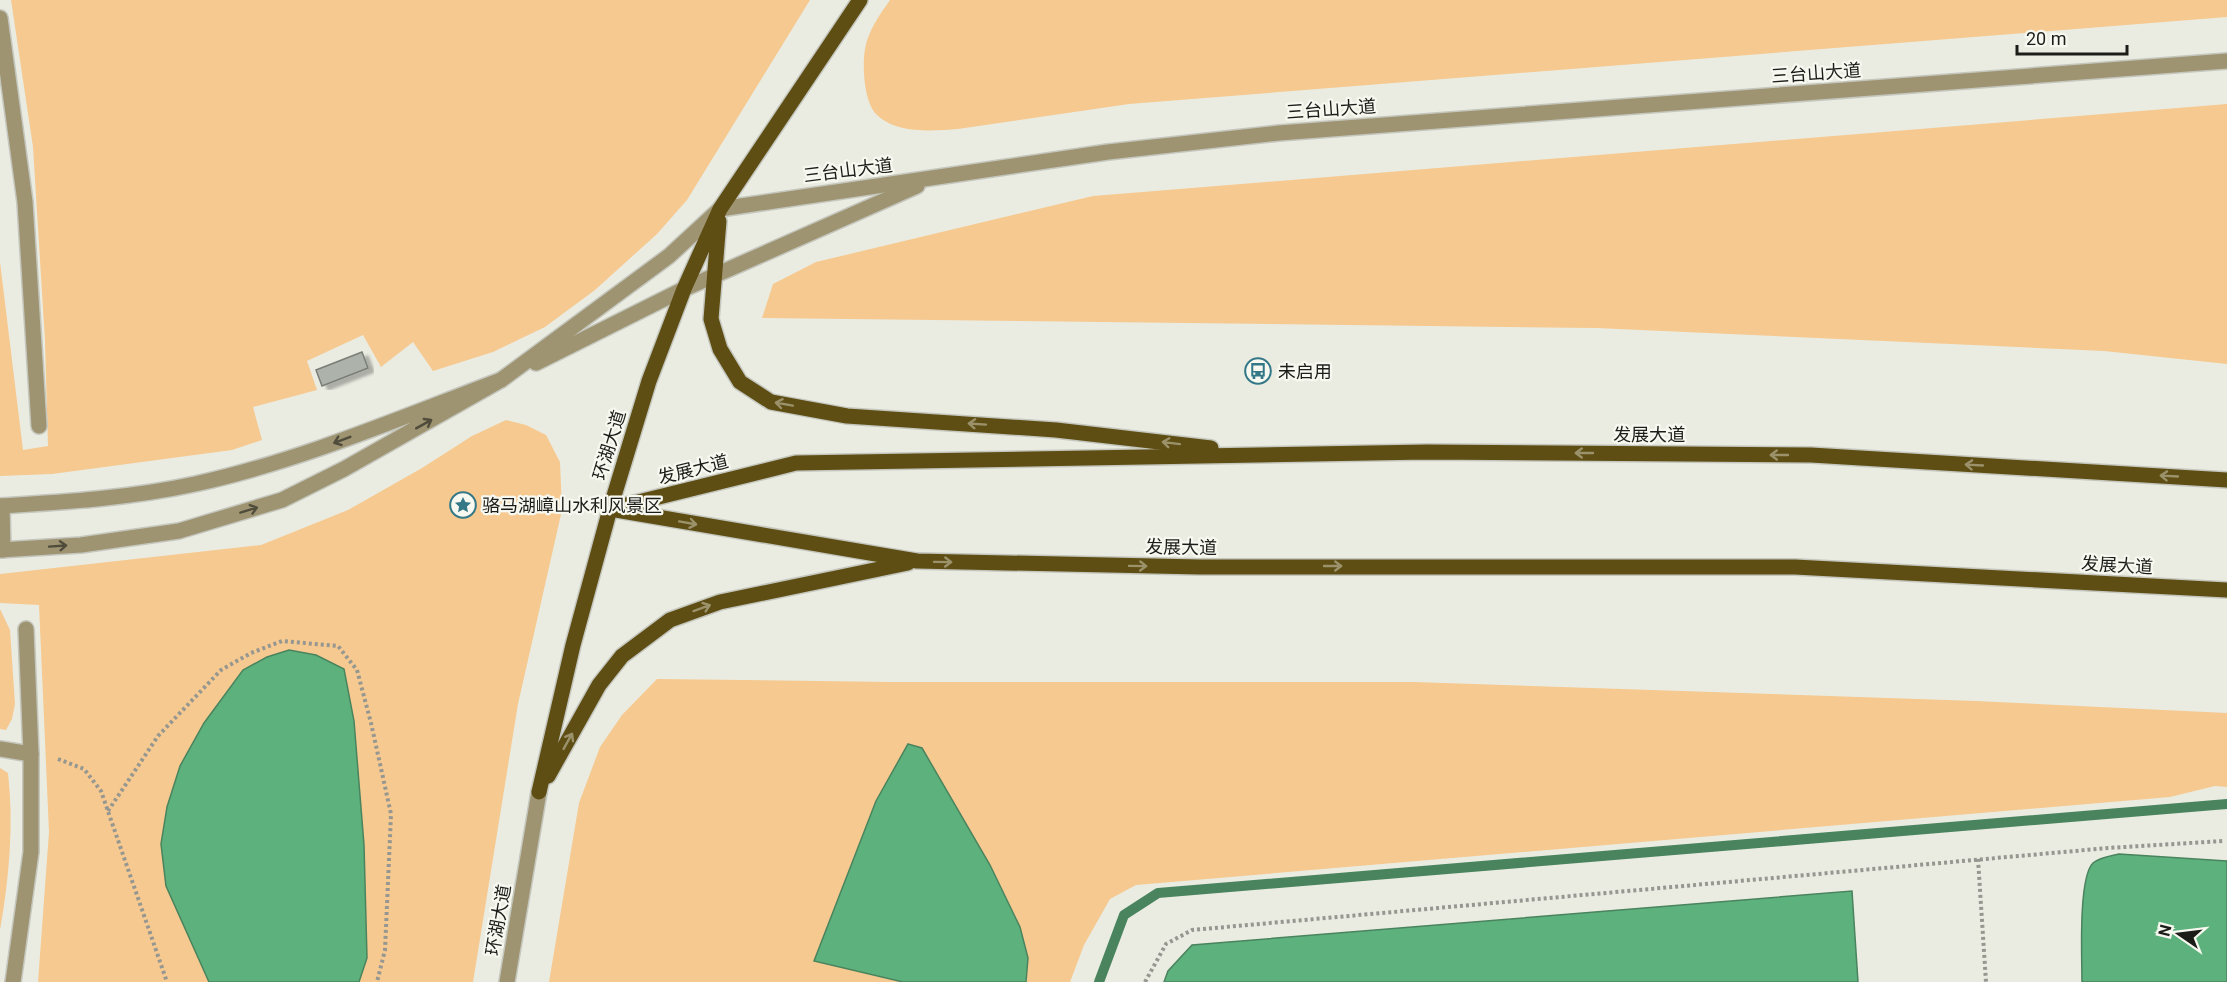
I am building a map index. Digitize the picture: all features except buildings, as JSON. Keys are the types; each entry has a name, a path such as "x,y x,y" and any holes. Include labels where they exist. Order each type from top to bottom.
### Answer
{"main road":[{"name":"环湖大道","path":"539,792 573,645 610,509 649,381 684,290 720,209 860,0"},
{"path":"720,209 711,319 720,349 740,382 771,402 847,416 1056,430 1271,455"},
{"name":"发展大道","path":"610,509 796,463 1427,452 1811,455 2227,480"},
{"name":"发展大道","path":"610,509 917,561 1200,567 1795,567 2227,590"},
{"path":"539,792 599,685 622,656 670,620 720,602 917,561"}],"street":[{"path":"0,18 25,202 39,426"},
{"name":"三台山大道","path":"720,209 1108,152 1279,133 2227,61"},
{"path":"720,209 669,256 501,380 308,453 194,484 106,498 1,506 2,550 81,545 179,531 282,500 344,469 501,380 684,290 933,179"},
{"path":"14,982 31,852 31,754 26,629"},
{"path":"0,749 31,754"},
{"name":"环湖大道","path":"507,982 539,792"}],"path":[{"path":"108,811 158,736 221,670 251,653 282,641 338,646 357,670 391,814 385,950 377,982"},
{"path":"31,754 59,760 84,769 101,791 167,982"},
{"path":"1145,982 1166,944 1192,930 1978,859 2223,841"},
{"path":"1978,859 1986,982"}],"shaded area":[{"path":"11,0 810,0 687,200 657,234 595,290 545,327 493,352 433,371 413,342 381,367 363,335 307,361 317,390 253,407 262,440 232,450 52,474 0,476 0,262 23,450 48,446 45,341 33,147"},
{"path":"890,0 2227,0 2227,17 1129,104 958,129 916,130 895,125 877,115 869,102 865,84 864,65 867,42 875,23"},
{"path":"2227,104 2227,364 2104,351 1596,328 762,318 773,284 816,262 1093,196"},
{"path":"506,420 526,425 546,435 560,462 562,510 518,704 473,982 38,982 49,832 39,605 0,603 0,574 261,545 348,510 422,468 472,436"},
{"path":"0,609 10,630 15,704 12,719 6,730 0,729"},
{"path":"289,650 316,655 344,669 354,721 364,845 367,958 359,982 209,982 166,886 161,844 167,807 180,766 204,723 243,670 267,657"},
{"path":"657,679 891,682 1414,682 1976,701 2227,713 2227,787 2215,786 2170,797 1136,885 1110,899 1084,945 1070,982 549,982 579,803 600,747 622,715"},
{"path":"908,744 922,748 990,865 1020,927 1028,958 1026,982 903,982 814,961 876,801"},
{"path":"0,768 8,773 11,812 8,872 0,930"},
{"path":"2119,854 2227,861 2227,982 2082,982 2082,919 2088,871 2096,861"},
{"path":"1852,891 1858,982 1164,982 1168,971 1192,945"}],"waterway":[{"path":"1099,982 1124,915 1158,893 2227,804"}],"place":[{"name":"未启用","path":"1258,371"},
{"name":"骆马湖嶂山水利风景区","path":"463,505"}]}
